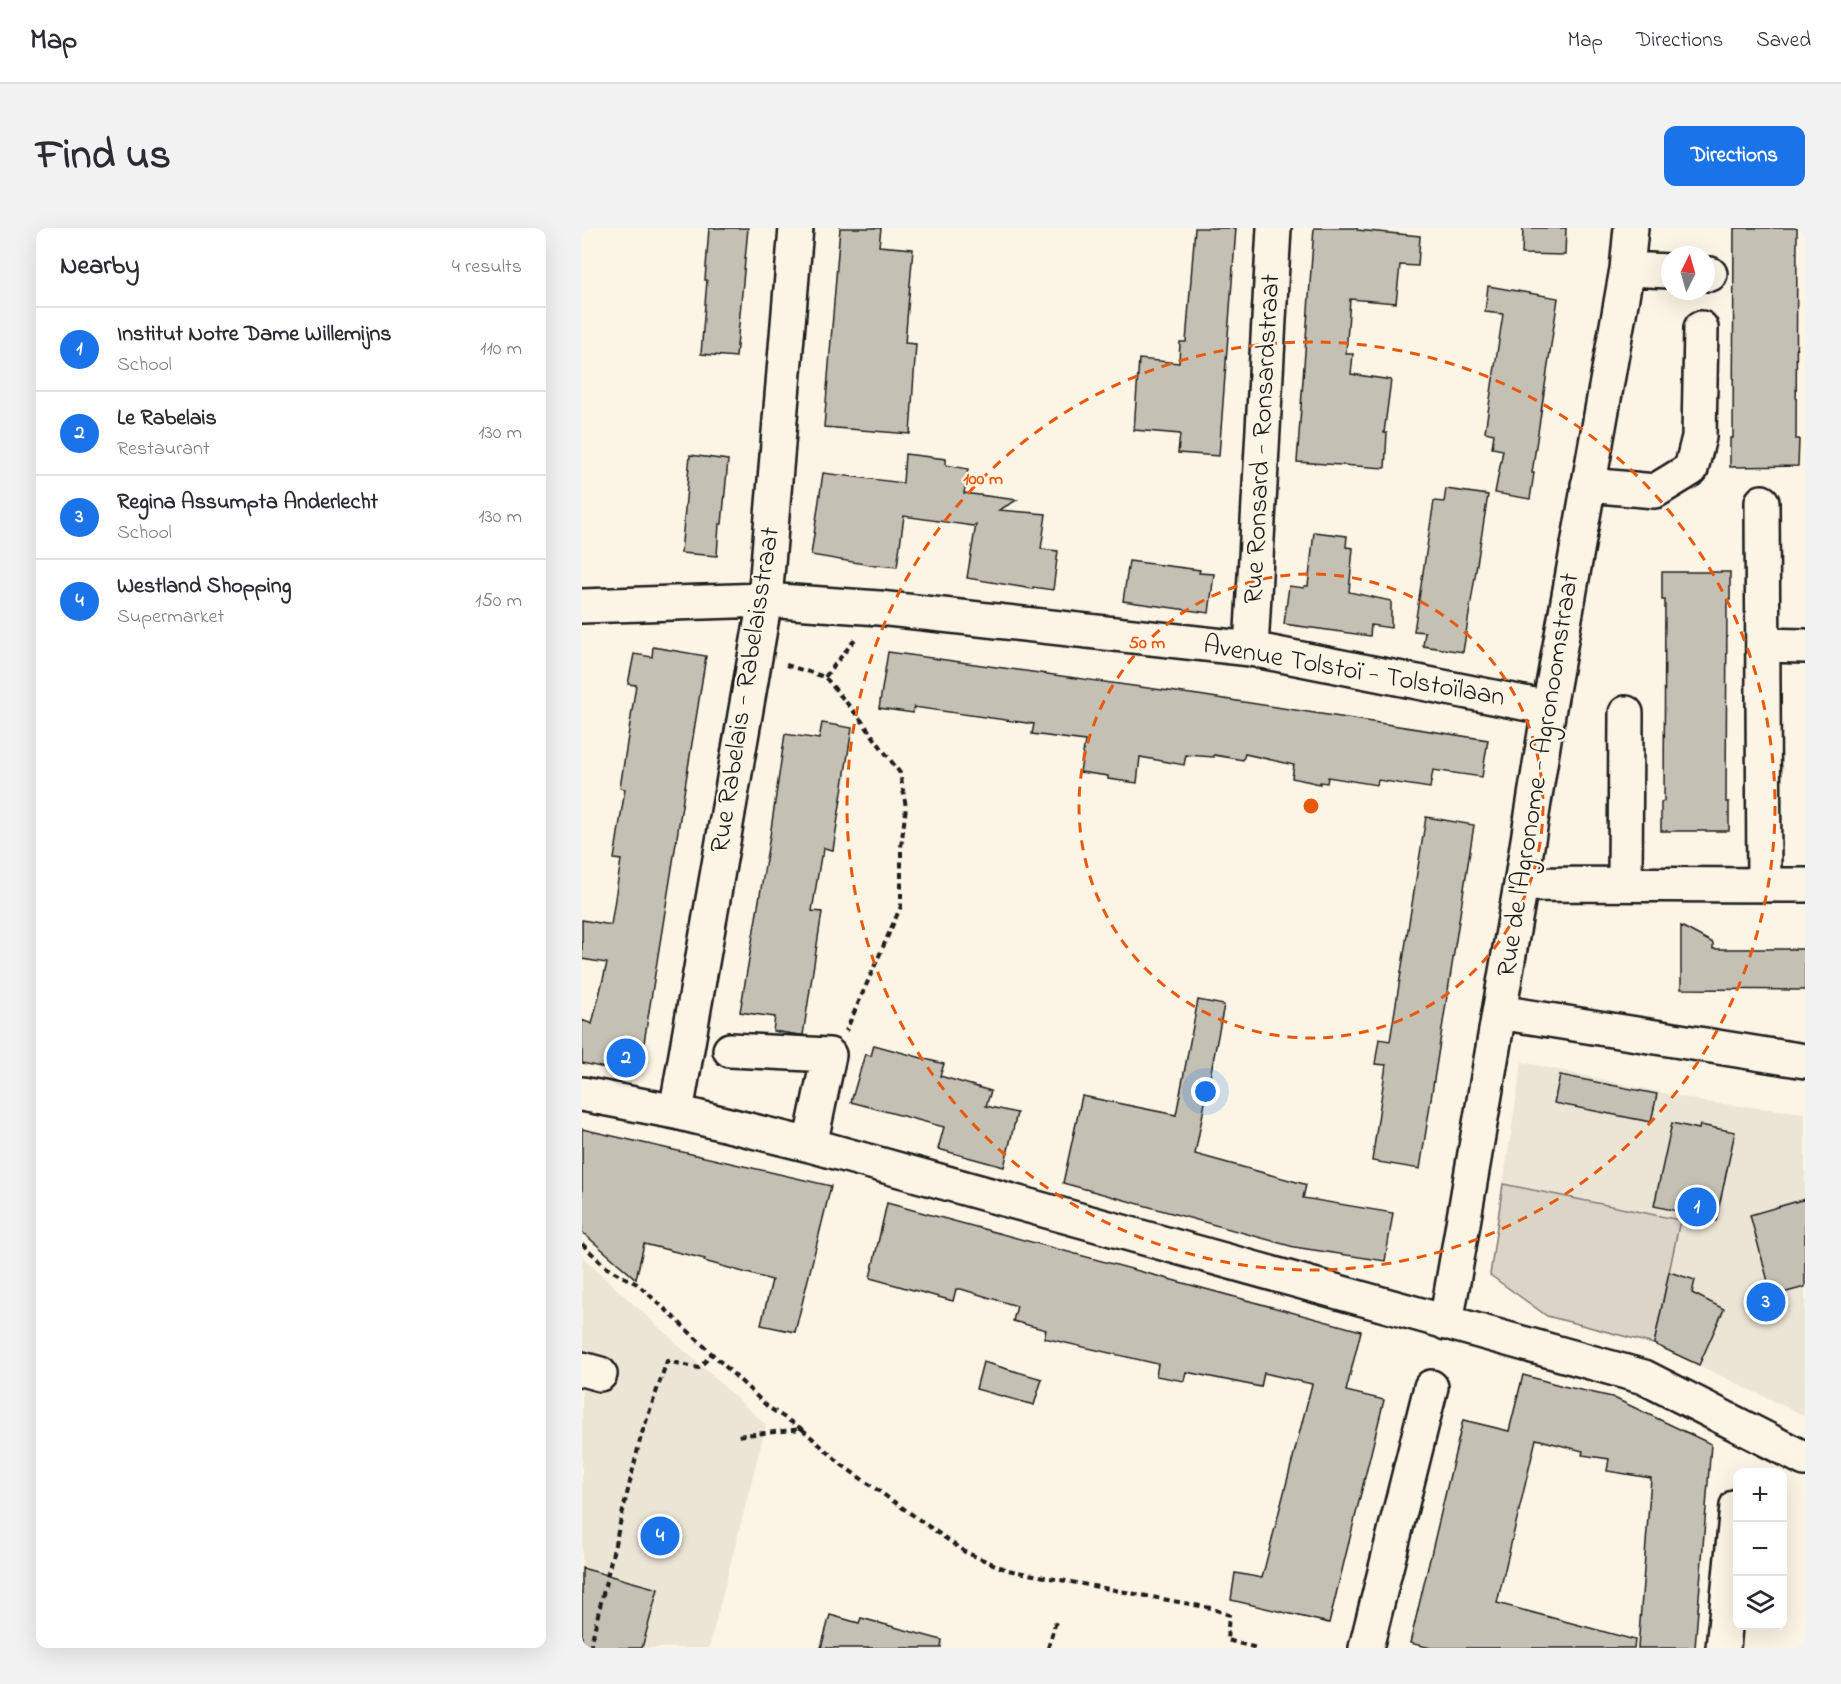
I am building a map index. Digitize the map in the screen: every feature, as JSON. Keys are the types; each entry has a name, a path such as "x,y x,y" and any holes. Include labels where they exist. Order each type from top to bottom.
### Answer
{"street":[{"name":"Rue Rabelais - Rabelaisstraat","path":"675,1112 765,600 796,228"},
{"name":"Rue Ronsard - Ronsardstraat","path":"1251,649 1274,228"},
{"name":"Rue de l'Agronome - Agronoomstraat","path":"1446,1323 1631,228"},
{"path":"1626,268 1661,270"},
{"path":"1588,485 1655,491 1691,468 1699,436 1701,328"},
{"path":"1762,502 1764,885"},
{"name":"Avenue Tolstoï - Tolstoïlaan","path":"582,606 765,600 879,608 1251,649 1549,708"},
{"path":"1763,645 1805,646"},
{"path":"1625,884 1626,713"},
{"path":"1521,884 1805,885"},
{"path":"1500,1012 1805,1061"},
{"path":"730,1050 830,1055 810,1145"},
{"path":"582,1094 675,1112 810,1145 1644,1377 1805,1459"},
{"path":"1366,1648 1431,1387"},
{"path":"1723,1648 1735,1522"}],"path":[{"path":"825,677 879,608"},
{"path":"756,656 825,677 861,720 900,773 906,807 902,847 901,906 849,1027 830,1055"},
{"path":"582,1244 607,1268 636,1284 713,1353 768,1407 802,1430 842,1465 965,1552 1007,1570 1211,1608 1229,1615 1227,1640 1257,1648"},
{"path":"590,1648 641,1436 667,1361 699,1368 713,1353"},
{"path":"736,1436 802,1430"},
{"path":"1048,1648 1057,1618"}],"shaded area":[{"path":"1522,1062 1705,1102 1805,1113 1805,1416 1654,1344 1680,1220 1503,1184"},
{"path":"1503,1184 1680,1220 1654,1344 1547,1316 1490,1275"},
{"path":"582,1257 766,1425 709,1648 582,1648"}],"building":[{"path":"709,228 748,228 736,357 701,354"},
{"path":"840,228 881,228 879,246 913,249 905,343 916,344 910,434 824,427"},
{"path":"1195,228 1236,228 1219,456 1178,453 1180,434 1134,430 1139,359 1179,363 1180,342 1186,342"},
{"path":"1314,228 1357,228 1357,230 1420,236 1418,266 1400,265 1396,303 1350,299 1346,354 1353,354 1351,374 1391,380 1384,433 1387,433 1385,468 1297,462"},
{"path":"1523,228 1566,228 1565,255 1522,254"},
{"path":"1734,228 1797,228 1796,439 1799,439 1798,466 1730,467 1730,438 1733,438"},
{"path":"1488,286 1558,298 1530,499 1495,493 1503,450 1492,448 1494,434 1485,432 1503,314 1485,312"},
{"path":"905,454 946,459 946,465 968,469 964,493 1017,500 999,510 1046,514 1041,549 1058,551 1053,590 967,578 976,524 973,526 904,516 897,567 876,566 811,555 823,473 903,483"},
{"path":"690,455 728,460 717,556 681,553"},
{"path":"1446,489 1488,495 1463,652 1423,646 1425,632 1414,631 1434,501 1444,502"},
{"path":"1314,532 1347,536 1346,547 1353,548 1349,592 1391,601 1391,628 1371,625 1370,636 1284,624 1289,586 1304,588 1308,586"},
{"path":"1129,561 1200,570 1199,573 1214,574 1209,613 1123,601"},
{"path":"1662,572 1730,572 1730,600 1727,600 1726,802 1729,802 1729,831 1661,831 1661,802 1664,801 1665,600 1662,600"},
{"path":"653,647 706,656 642,1055 640,1062 632,1069 623,1072 582,1063 582,1020 592,1024 607,963 582,959 582,920 611,925 621,860 614,859 625,789 620,788 636,685 628,684 634,654 652,657"},
{"path":"888,652 1198,695 1488,740 1482,777 1433,770 1430,788 1378,780 1377,785 1328,777 1327,783 1320,782 1320,784 1292,778 1294,765 1245,754 1243,760 1214,755 1214,757 1186,755 1184,765 1140,757 1137,783 1108,779 1108,776 1080,772 1085,741 1032,734 1034,724 914,707 913,713 879,708"},
{"path":"822,723 852,728 833,850 824,848 823,856 821,856 812,911 822,912 803,1035 800,1035 773,1031 775,1017 740,1012 785,734 819,739"},
{"path":"1426,817 1474,825 1420,1169 1372,1161 1386,1065 1375,1064 1379,1039 1390,1041"},
{"path":"1681,926 1713,943 1713,949 1805,949 1805,990 1681,989"},
{"path":"1198,1000 1224,1005 1195,1154 1304,1184 1306,1185 1303,1198 1393,1213 1385,1261 1294,1247 1063,1183 1082,1096 1176,1115"},
{"path":"874,1045 944,1064 940,1076 991,1091 986,1106 1017,1113 1004,1167 938,1149 944,1127 851,1102 865,1054 871,1056"},
{"path":"1560,1075 1657,1094 1651,1122 1554,1103"},
{"path":"1672,1123 1699,1129 1700,1125 1735,1132 1716,1221 1682,1216 1682,1212 1654,1206"},
{"path":"582,1129 831,1186 795,1332 761,1325 772,1280 704,1261 705,1259 644,1244 636,1279 582,1232"},
{"path":"1805,1199 1805,1287 1772,1296 1750,1215"},
{"path":"887,1203 1361,1331 1346,1391 1384,1400 1329,1623 1231,1600 1235,1573 1262,1578 1312,1384 1264,1373 1261,1387 1186,1372 1184,1381 1156,1376 1158,1364 1044,1338 1046,1330 1013,1321 1017,1306 961,1289 956,1289 953,1301 870,1278"},
{"path":"1669,1272 1695,1280 1692,1293 1724,1309 1699,1365 1654,1344"},
{"path":"983,1362 1042,1379 1034,1405 976,1389"},
{"path":"1523,1375 1612,1397 1711,1444 1695,1648 1638,1648 1651,1478 1607,1471 1609,1459 1582,1455 1583,1451 1536,1439 1497,1603 1635,1640 1634,1648 1431,1648 1410,1643 1463,1420 1509,1431"},
{"path":"582,1568 658,1589 642,1648 582,1648"},
{"path":"830,1615 859,1623 861,1618 942,1640 941,1648 821,1648"}],"place":[{"name":"Le Rabelais","path":"626,1058"},
{"name":"Institut Notre Dame Willemijns","path":"1697,1207"},
{"name":"Regina Assumpta Anderlecht","path":"1766,1302"},
{"name":"Westland Shopping","path":"660,1536"}]}
